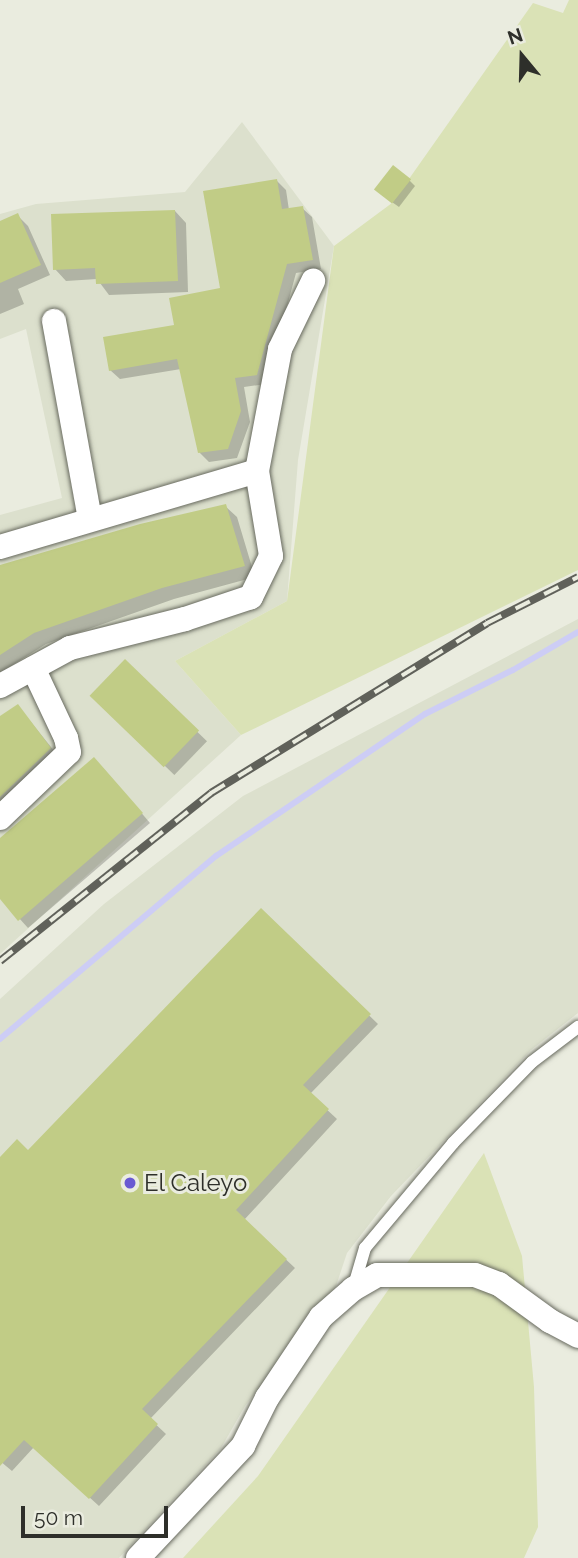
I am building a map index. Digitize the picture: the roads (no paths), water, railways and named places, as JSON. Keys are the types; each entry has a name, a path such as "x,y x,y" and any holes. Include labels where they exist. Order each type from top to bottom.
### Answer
{"street":[{"path":"0,686 70,648 185,619 250,597 271,556 257,471 280,349 313,281"},
{"path":"54,321 90,520"},
{"path":"0,547 257,471"},
{"path":"0,818 69,752 66,738 33,668"},
{"path":"138,1558 243,1446 267,1398 321,1317 352,1289 377,1275 475,1275 499,1284 550,1321 578,1336"}],"lane":[{"path":"352,1289 365,1248 453,1143 531,1062 578,1027"}],"waterway":[{"path":"0,1039 216,856 425,714 513,670 578,632"}],"railway":[{"path":"0,961 211,793 487,623 578,577"}],"place":[{"name":"El Caleyo","path":"130,1183"}]}
